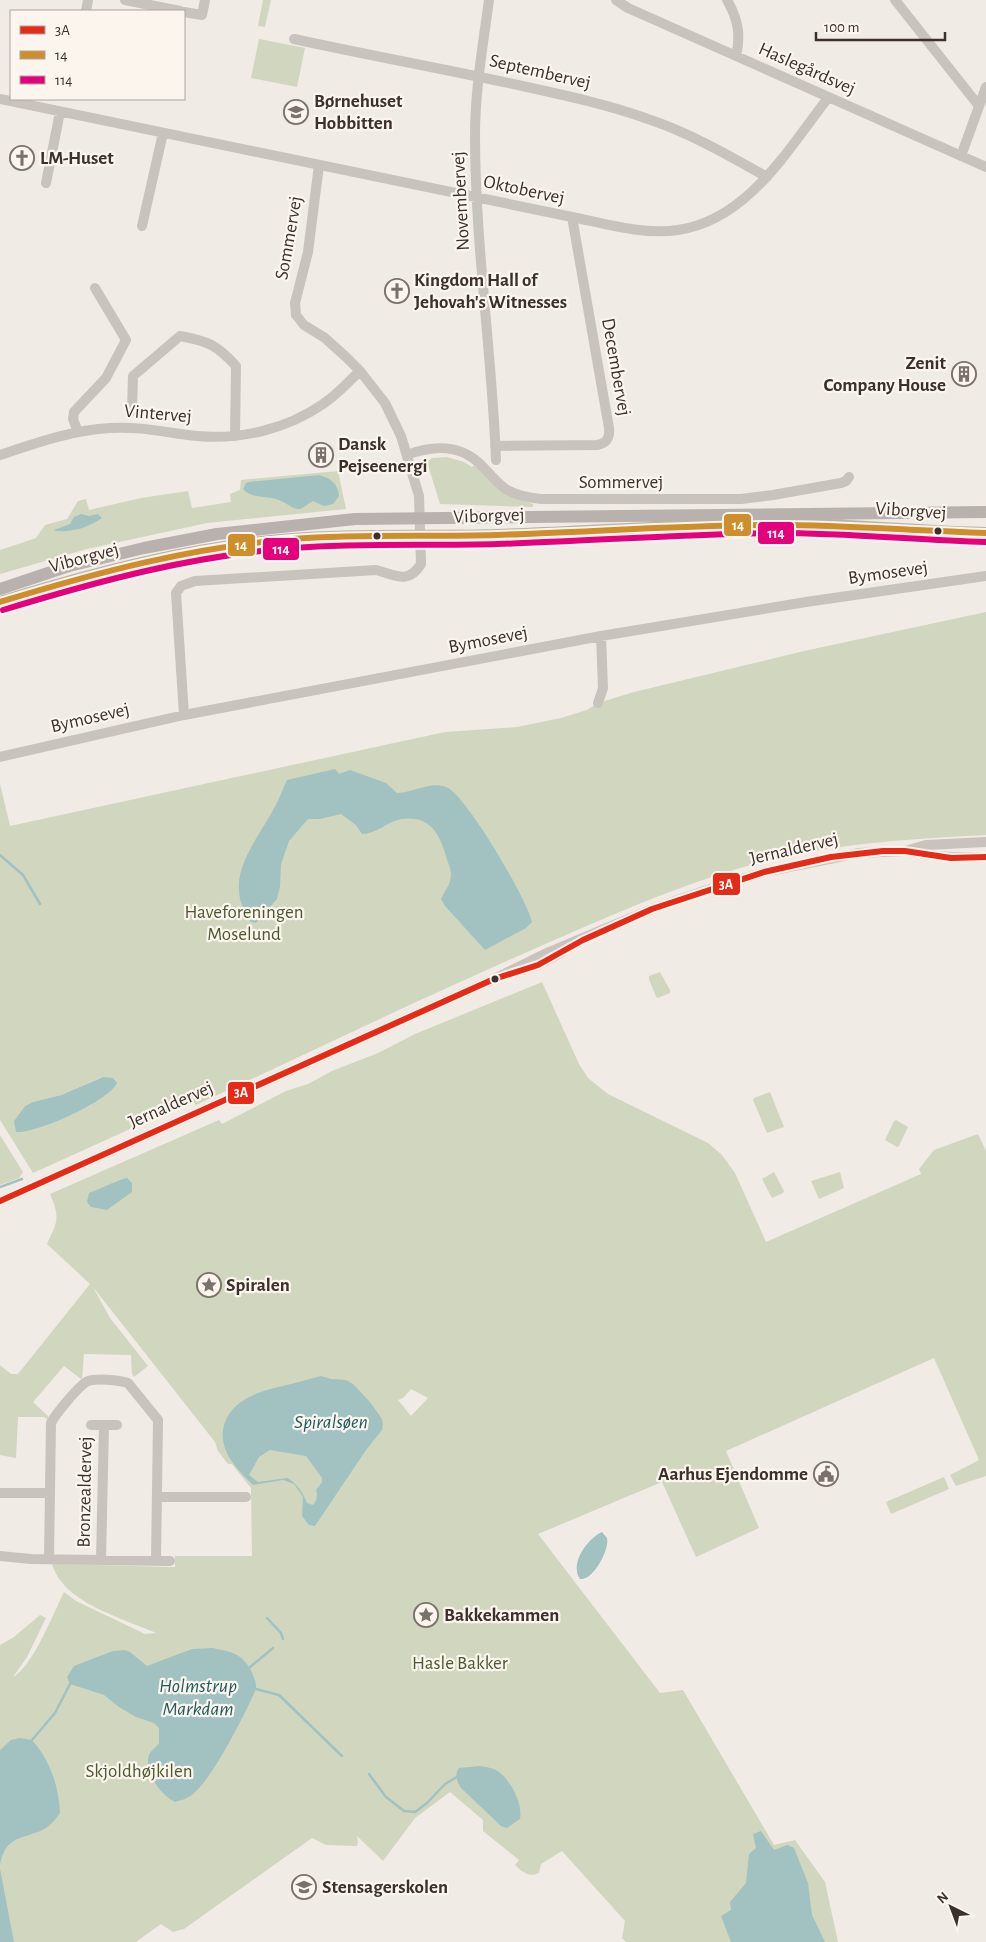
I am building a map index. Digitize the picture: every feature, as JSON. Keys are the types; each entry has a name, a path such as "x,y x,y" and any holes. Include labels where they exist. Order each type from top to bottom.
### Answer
{"main road":[{"name":"Viborgvej","path":"0,589 69,566 144,548 217,534 355,519 986,512"},
{"name":"Viborgvej","path":"0,602 72,580 158,559 294,539 421,537 778,525 878,526 935,532 986,533"}],"street":[{"path":"125,0 175,10"},
{"path":"185,12 202,15 205,0"},
{"name":"Novembervej","path":"489,0 479,76 475,134 477,198 496,460"},
{"name":"Haslegårdsvej","path":"616,0 628,8 828,98 986,166"},
{"path":"727,0 735,17 739,32 736,56"},
{"path":"895,0 979,106"},
{"name":"Septembervej","path":"294,39 479,76 597,103 650,119 714,147 767,177"},
{"path":"961,156 986,87"},
{"name":"Oktobervej","path":"0,99 633,229 678,230 731,210 757,189 828,98"},
{"path":"46,182 60,112"},
{"path":"142,226 162,133"},
{"name":"Sommervej","path":"184,715 176,593 181,586 195,581 376,570 397,577 405,577 412,575 422,564 419,496 401,436 385,403 360,371 336,347 304,324 296,315 295,303 308,252 319,165"},
{"name":"Decembervej","path":"495,446 597,444 604,443 609,437 572,217"},
{"path":"78,432 74,412 106,378 126,340 95,288"},
{"name":"Vintervej","path":"132,411 133,376 180,336 197,339 220,348 236,366 234,436"},
{"name":"Vintervej","path":"0,455 78,432 110,428 213,437 234,436 271,428 308,414 324,403 360,371"},
{"name":"Sommervej","path":"407,454 434,448 458,450 476,460 507,490 523,496 541,499 750,498 841,483 849,477"},
{"name":"Bymosevej","path":"0,757 184,715 601,636 806,602 986,576"},
{"path":"598,703 603,688 601,636"},
{"name":"Jernaldervej","path":"0,1201 494,979 538,965 582,940 652,909 764,872 859,853 905,850 926,845 986,842"},
{"name":"Jernaldervej","path":"905,850 928,856 951,858 986,857"},
{"name":"Bronzealdervej","path":"49,1558 52,1420 84,1384 94,1380 128,1383 157,1417 156,1561"},
{"name":"Bronzealdervej","path":"92,1425 117,1425"},
{"name":"Bronzealdervej","path":"101,1560 104,1425"},
{"name":"Bronzealdervej","path":"0,1493 49,1493"},
{"path":"157,1497 246,1497"},
{"name":"Bronzealdervej","path":"0,1556 170,1561"}],"green space":[{"path":"263,0 271,0 265,27 258,26"},
{"path":"259,39 305,48 297,87 251,78"},
{"path":"447,457 464,462 472,467 474,465 506,495 533,504 533,507 440,504 427,462 432,458"},
{"path":"338,471 346,509 207,523 87,549 0,574 0,550 36,538 45,525 67,519 78,501 86,499 89,510 141,498 188,491 192,508 231,502 230,494 240,490 241,480"},
{"name":"Haveforeningen Moselund","path":"986,612 986,835 926,838 806,852 747,866 693,883 560,937 196,1105 192,1101 33,1173 0,1120 0,784 10,826 445,732 517,727 561,718 587,710 598,703 634,692 804,651","holes":["102,1077 91,1105 44,1125 14,1121 25,1106 61,1095"]},
{"path":"660,972 670,993 658,998 649,976"},
{"path":"542,982 579,1064 588,1078 608,1094 708,1143 722,1155 735,1173 766,1242 921,1174 919,1169 934,1150 978,1134 986,1151 986,1476 956,1486 950,1475 979,1460 934,1358 726,1451 759,1528 696,1557 662,1482 538,1534 660,1693 683,1690 774,1845 795,1840 825,1882 838,1942 626,1942 622,1938 625,1921 562,1851 541,1864 539,1873 526,1874 515,1865 519,1860 483,1831 483,1820 450,1792 415,1818 383,1861 357,1836 357,1846 326,1845 312,1838 184,1929 173,1932 161,1924 136,1942 0,1942 0,1645 14,1637 40,1615 46,1618 27,1657 13,1677 28,1663 64,1592 76,1601 145,1634 156,1633 111,1615 81,1599 58,1578 52,1564 175,1567 175,1556 252,1556 251,1488 232,1464 228,1464 218,1451 215,1442 93,1287 110,1318 148,1366 134,1377 132,1374 131,1355 84,1354 81,1379 64,1366 33,1402 49,1417 47,1419 44,1417 18,1417 16,1458 0,1455 0,1365 11,1374 18,1374 90,1284 47,1244 54,1230 56,1219 55,1208 50,1194 219,1120 222,1124 286,1091 308,1084 332,1071 378,1053 415,1034","holes":["411,1389 428,1398 411,1416 398,1400 403,1398"]},
{"path":"770,1092 784,1127 767,1133 753,1100"},
{"path":"896,1120 908,1127 897,1147 885,1140"},
{"path":"0,1135 23,1172 19,1178 0,1185"},
{"path":"774,1172 784,1191 772,1198 762,1179"},
{"path":"840,1172 844,1188 819,1199 811,1181"},
{"path":"944,1477 949,1489 891,1514 886,1502"}],"water":[{"path":"319,475 330,480 337,488 339,496 333,504 324,506 313,501 303,508 296,509 277,499 251,495 243,489 246,483 249,482"},
{"path":"81,514 89,516 98,514 102,518 80,529 69,531 54,530 70,524 74,517"},
{"path":"335,769 339,774 350,770 386,783 397,793 434,785 446,787 455,794 481,827 520,893 532,922 526,928 485,950 445,906 441,899 448,887 451,872 440,840 431,827 419,820 411,818 401,819 372,832 362,834 356,825 341,814 320,819 308,819 289,841 281,864 280,887 277,899 256,923 251,922 243,907 239,893 239,879 248,852 276,804 287,780"},
{"path":"103,1077 113,1078 117,1083 101,1099 55,1122 39,1128 16,1132 14,1121 25,1106 61,1095"},
{"path":"127,1178 132,1183 132,1192 107,1210 91,1207 87,1202 89,1193"},
{"name":"Spiralsøen","path":"321,1376 346,1380 353,1384 370,1402 382,1419 383,1424 382,1430 366,1450 315,1526 309,1525 302,1516 303,1497 294,1484 283,1480 253,1485 227,1454 224,1446 223,1430 233,1409 250,1396","holes":["270,1450 306,1456 322,1478 322,1482 316,1490 317,1498 313,1505 307,1503 299,1489 287,1478 258,1482 249,1475 259,1457"]},
{"path":"602,1532 607,1538 607,1543 600,1563 590,1575 580,1579 577,1573 578,1559 591,1540"},
{"name":"Holmstrup Markdam","path":"213,1648 241,1657 253,1675 256,1689 237,1729 210,1774 193,1794 175,1802 159,1789 149,1769 149,1755 159,1743 159,1728 154,1723 136,1717 119,1707 104,1695 70,1684 67,1677 74,1666 113,1651 125,1650 130,1652 147,1666 192,1649"},
{"path":"20,1738 32,1740 49,1765 58,1793 60,1813 43,1830 13,1841 3,1854 0,1865 0,1750 11,1740"},
{"path":"480,1766 499,1772 508,1781 515,1793 520,1807 520,1819 507,1828 501,1826 458,1783 456,1775 459,1768"},
{"path":"761,1831 774,1850 787,1845 794,1848 808,1883 812,1915 825,1942 731,1942 721,1916 731,1910 730,1902 746,1883 749,1854 756,1848 753,1834"},
{"path":"0,1869 14,1942 0,1942"}],"waterway":[{"path":"0,855 23,875 40,904"},
{"path":"0,1187 22,1179"},
{"path":"267,1618 281,1633 283,1639"},
{"path":"249,1668 273,1648"},
{"path":"32,1740 55,1713 70,1684"},
{"path":"256,1689 279,1695 342,1756"},
{"path":"369,1774 386,1797 404,1811 415,1812 427,1803 445,1784 457,1777"}],"transit line":[{"name":"14","path":"0,602 108,571 181,555 218,548 292,539 497,535 741,525 828,526 986,533"},
{"name":"114","path":"3,610 111,579 183,563 257,551 294,548 498,544 777,533 986,542"},
{"name":"3A","path":"0,1201 494,979 538,965 583,940 652,909 764,872 831,857 883,851 905,851 951,858 986,857"}],"place":[{"name":"Børnehuset Hobbitten","path":"296,112"},
{"name":"LM-Huset","path":"22,158"},
{"name":"Kingdom Hall of Jehovah's Witnesses","path":"397,291"},
{"name":"Zenit Company House","path":"964,374"},
{"name":"Dansk Pejseenergi","path":"321,455"},
{"name":"Spiralen","path":"209,1285"},
{"name":"Aarhus Ejendomme","path":"826,1474"},
{"name":"Bakkekammen","path":"426,1615"},
{"name":"Stensagerskolen","path":"304,1887"}],"park label":[{"name":"Hasle Bakker","path":"460,1663"},
{"name":"Skjoldhøjkilen","path":"139,1771"}]}
